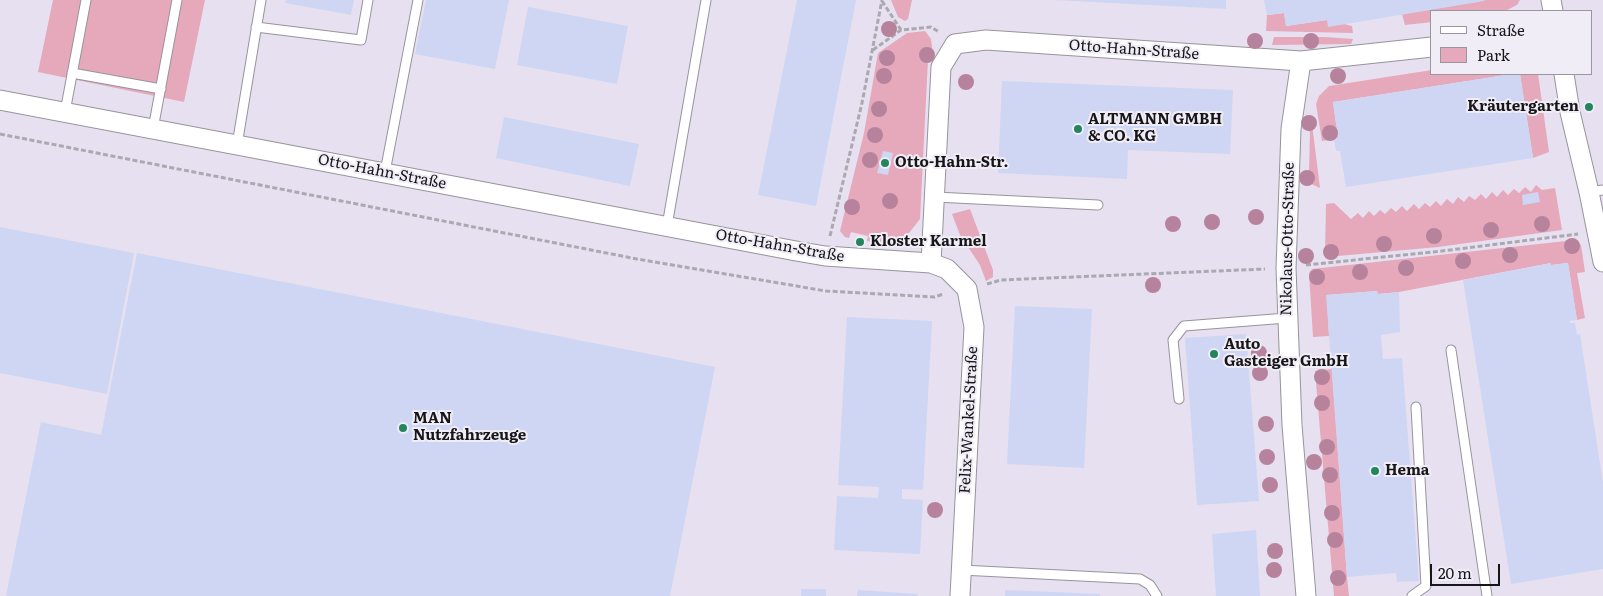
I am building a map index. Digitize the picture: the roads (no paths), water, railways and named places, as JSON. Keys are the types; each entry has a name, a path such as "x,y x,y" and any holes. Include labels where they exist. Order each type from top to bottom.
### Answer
{"street":[{"name":"Otto-Hahn-Straße","path":"935,197 941,67 956,44 986,40 1300,61 1430,47"},
{"name":"Nikolaus-Otto-Straße","path":"1300,61 1291,129 1286,268 1292,424 1306,596"},
{"path":"1564,75 1570,112 1596,191 1603,262"},
{"name":"Otto-Hahn-Straße","path":"0,100 825,256 931,263"},
{"path":"931,263 935,197"},
{"name":"Felix-Wankel-Straße","path":"931,263 947,269 967,289 974,326 960,596"}],"lane":[{"path":"65,112 86,0"},
{"path":"154,129 177,0"},
{"path":"237,145 261,0"},
{"path":"256,27 361,40 368,0"},
{"path":"384,172 418,0"},
{"path":"667,226 706,0"},
{"path":"72,73 161,89"},
{"path":"935,197 1098,205"},
{"path":"1179,399 1174,340 1184,326 1287,318"},
{"path":"1450,350 1487,596"},
{"path":"1412,596 1426,586 1416,407"},
{"path":"961,570 1140,579 1150,585 1157,596"}],"place":[{"name":"Kräutergarten","path":"1589,107"},
{"name":"ALTMANN GMBH & CO. KG","path":"1078,129"},
{"name":"Otto-Hahn-Str.","path":"885,163"},
{"name":"Kloster Karmel","path":"860,242"},
{"name":"Auto Gasteiger GmbH","path":"1214,354"},
{"name":"MAN Nutzfahrzeuge","path":"403,428"},
{"name":"Hema","path":"1375,471"}]}
